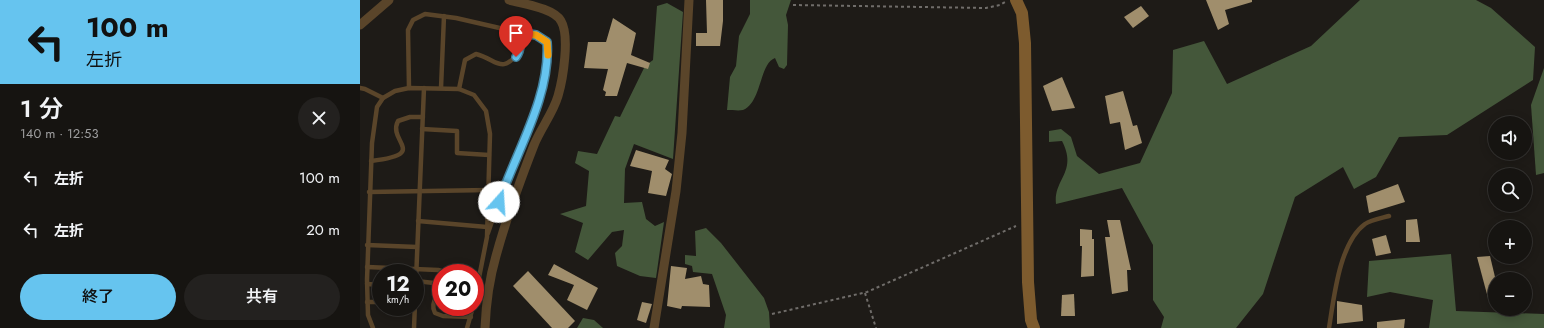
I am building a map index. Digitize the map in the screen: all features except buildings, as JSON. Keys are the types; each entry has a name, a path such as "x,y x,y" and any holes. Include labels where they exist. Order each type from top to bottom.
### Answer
{"street":[{"path":"360,25 389,0"},
{"path":"485,328 489,286 496,255 535,143 558,95 566,41 565,30 561,20 555,14 542,8 509,0"},
{"path":"654,328 676,191 682,133 689,0"},
{"path":"1016,0 1022,14 1025,43 1028,282 1031,320 1034,328"}],"lane":[{"path":"409,88 408,30 413,20 425,14 444,16 536,35 547,42 548,56 540,96 504,186 487,237 482,264"},
{"path":"442,88 444,16"},
{"path":"459,89 463,66 465,60 469,57 476,54 503,66 516,57 520,52 520,42 517,32"},
{"path":"360,88 365,88 383,98"},
{"path":"373,328 368,314 367,302 369,192 377,107 383,98 395,91 409,88 459,89 474,95 486,111 490,134 487,237"},
{"path":"416,264 424,88"},
{"path":"371,161 392,159 399,156 402,151 403,143 396,132 395,127 398,122 410,117 423,117"},
{"path":"422,129 457,131 457,153 489,155"},
{"path":"369,192 488,190"},
{"path":"1329,328 1342,263 1353,237 1366,224 1389,216"},
{"path":"418,221 487,227"},
{"path":"367,245 417,248"},
{"path":"367,267 372,267"},
{"path":"424,282 434,283 439,288 433,308 435,314 443,316 471,317 467,328"},
{"path":"367,284 372,284"},
{"path":"367,302 372,302"},
{"path":"414,316 414,328"}],"path":[{"path":"793,5 986,8 1000,5 1008,0"},
{"path":"772,314 865,292 1028,220"},
{"path":"865,292 876,328"}],"green space":[{"path":"750,0 791,0 786,15 788,25 787,65 784,69 779,67 775,58 766,68 754,99 749,106 743,110 727,110 730,77 736,66 739,36 750,14"},
{"path":"1360,0 1476,0 1491,8 1535,47 1533,80 1447,135 1399,137 1376,177 1354,189 1343,167 1295,197 1263,294 1236,328 1161,328 1164,317 1153,300 1153,245 1122,188 1056,204 1056,195 1064,175 1067,160 1062,141 1049,142 1049,131 1061,129 1071,137 1077,156 1099,174 1140,163 1172,93 1173,50 1204,41 1227,84 1311,46"},
{"path":"667,3 683,12 673,159 634,144 625,169 624,203 642,202 646,219 655,226 664,222 656,278 640,276 617,266 615,253 622,246 624,230 612,232 588,260 575,252 583,223 560,214 586,206 589,171 575,163 578,151 597,154 615,116 620,117 645,66 653,60 657,6"},
{"path":"1544,68 1544,173 1536,175 1532,116 1531,105"},
{"path":"706,228 721,243 764,298 769,312 770,328 724,328 726,315 712,274 693,272 692,266 685,264 685,255 696,256 695,231"},
{"path":"1451,254 1456,311 1488,312 1488,316 1532,316 1532,314 1544,314 1544,328 1429,328 1433,300 1390,292 1367,297 1369,261"},
{"path":"583,318 594,320 603,328 577,328"}],"slow traffic":[{"path":"517,33 536,35 547,42 548,55"}],"route":[{"path":"499,202 540,96 545,79 548,56 547,42 536,35 517,32 520,42 520,52 516,57"}]}
